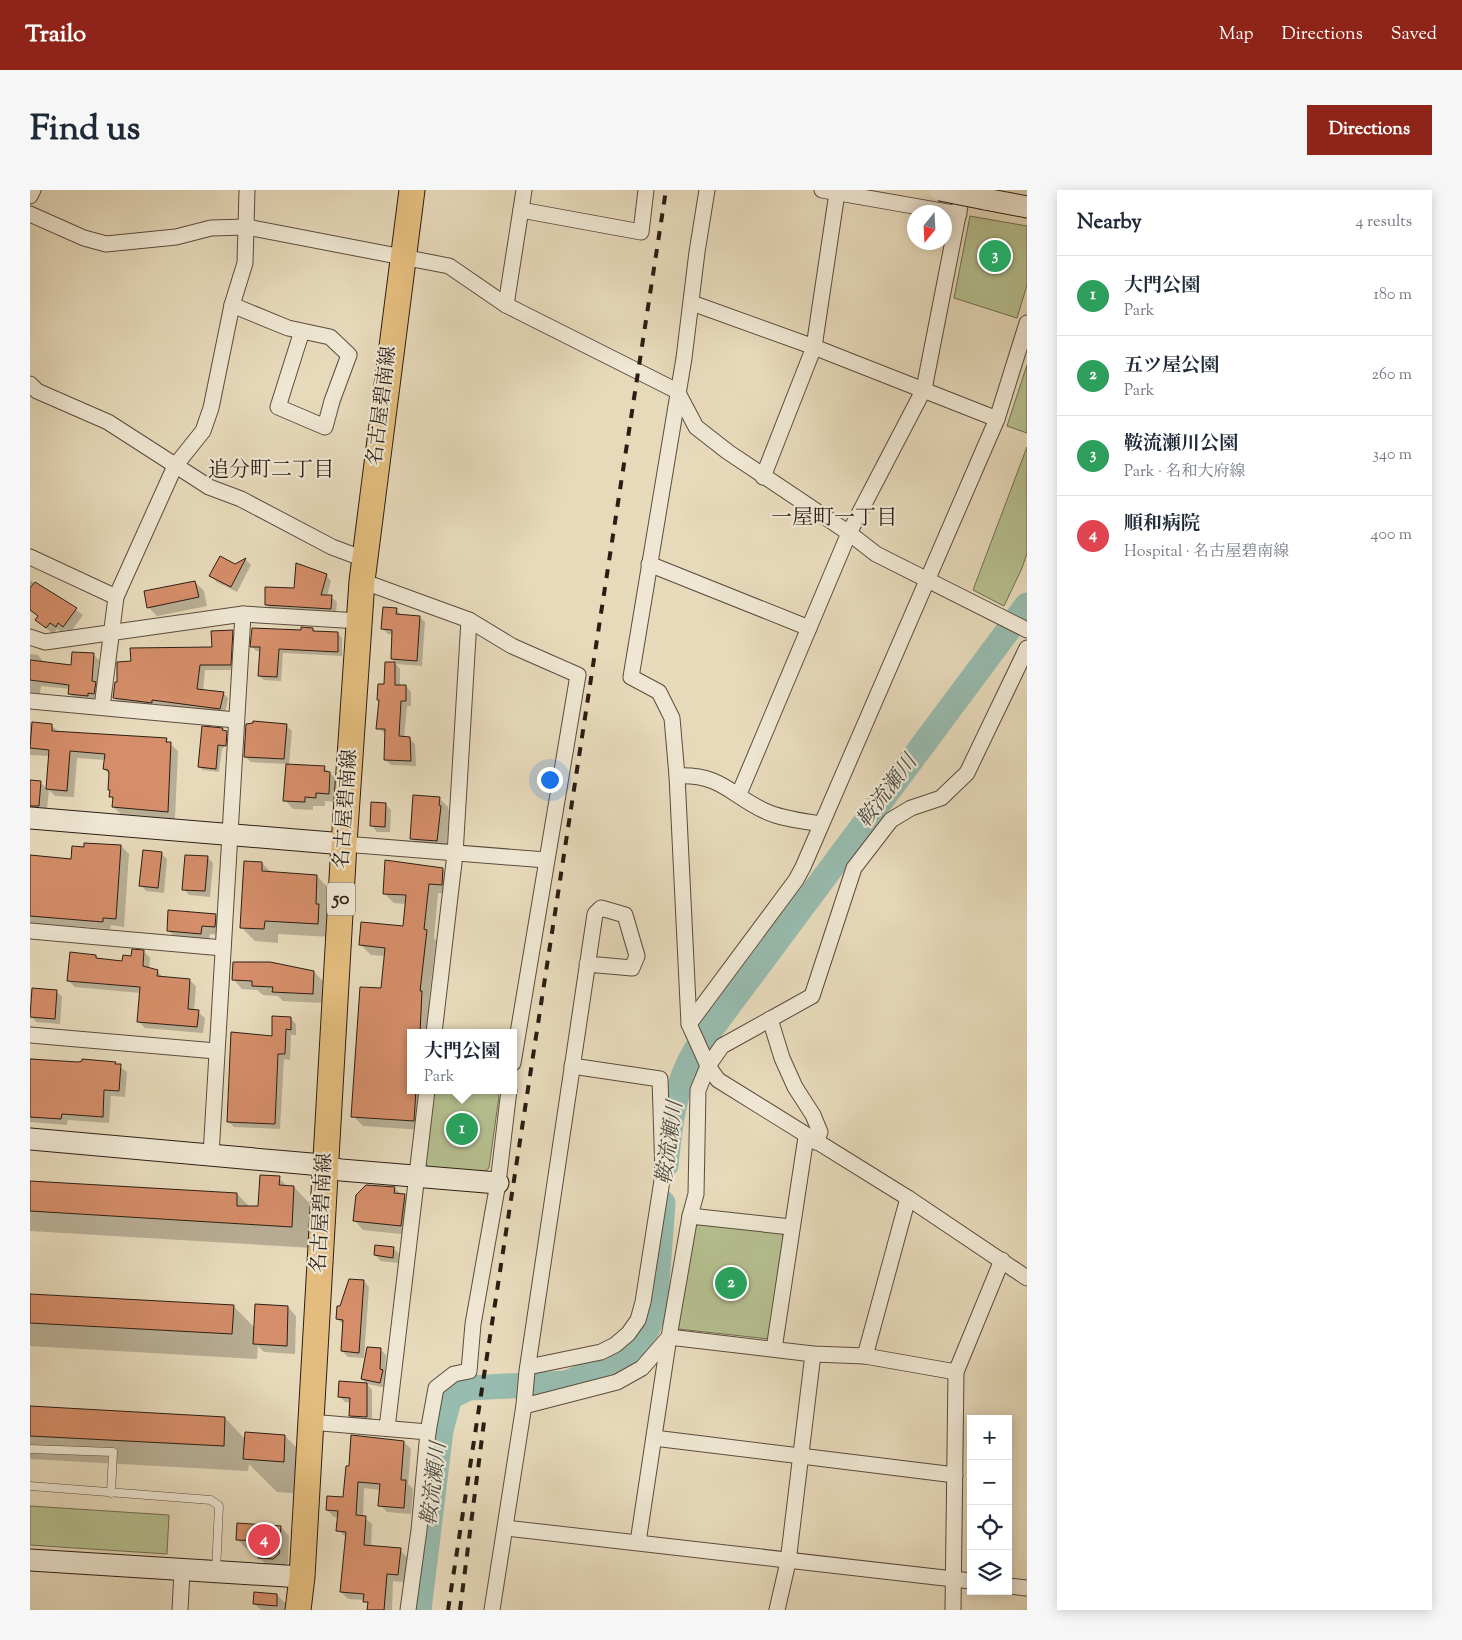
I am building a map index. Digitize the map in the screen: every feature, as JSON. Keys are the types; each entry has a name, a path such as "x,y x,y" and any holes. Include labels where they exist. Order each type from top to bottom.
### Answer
{"main road":[{"name":"名古屋碧南線","path":"298,1610 302,1577 344,844 363,570 412,190"}],"street":[{"path":"30,196 33,190"},
{"path":"102,707 116,596 175,466 203,431 211,408 232,305 245,263 247,190"},
{"path":"506,305 524,190"},
{"path":"521,210 641,232 646,190"},
{"path":"707,190 696,252 692,304 631,677 659,692 672,718 677,776 689,1026 708,1066 718,1080 811,1140 908,1198 1027,1278"},
{"path":"822,190 959,214"},
{"path":"940,190 1027,207"},
{"path":"739,794 849,533 924,389 963,190"},
{"path":"763,477 814,347 838,193"},
{"path":"30,214 84,238 106,244 176,237 211,228 247,227 403,255 449,266 506,305 677,391 696,427 763,477 849,533 876,554 926,581 1027,630"},
{"path":"692,304 814,347 997,419"},
{"path":"232,305 302,331 330,337 349,355 332,401 325,427 278,407 302,331"},
{"path":"689,1026 796,880 997,419 1027,323"},
{"path":"30,384 37,391 108,422 209,487 241,499 332,547 363,570 469,620 512,646 578,675 517,1038"},
{"path":"30,557 116,596"},
{"path":"649,564 808,628"},
{"path":"211,1155 243,614"},
{"path":"30,637 45,642 243,614 360,621"},
{"path":"434,1029 455,854 469,620"},
{"path":"638,1542 669,1337 690,1216 696,1194 698,1090 708,1066 722,1046 812,996 854,868 891,820 910,808 941,798 967,773 1027,648"},
{"path":"30,701 236,720"},
{"path":"677,776 693,775 723,784 766,812 822,824"},
{"path":"30,818 546,860"},
{"path":"30,931 223,948"},
{"path":"492,1610 506,1528 588,964"},
{"path":"770,1019 782,1058 795,1087 813,1116 820,1132 811,1140 791,1227 774,1349"},
{"path":"30,1035 216,1051"},
{"path":"528,1369 601,1352 615,1345 628,1334 638,1320 643,1302 662,1183 663,1150 660,1079 572,1066"},
{"path":"387,1428 427,1094"},
{"path":"408,1610 419,1530 428,1432 436,1388 454,1374 469,1371 473,1324 498,1183 508,1094"},
{"path":"30,1138 211,1155 341,1170 498,1183"},
{"path":"865,1356 908,1198"},
{"path":"690,1216 791,1227"},
{"path":"953,1610 956,1372 1002,1260"},
{"path":"669,1337 814,1354 865,1356 956,1372"},
{"path":"524,1405 617,1382 642,1368 669,1337"},
{"path":"777,1610 788,1562 814,1354"},
{"path":"310,1422 428,1432"},
{"path":"654,1438 800,1458 956,1475"},
{"path":"506,1528 638,1542 788,1562 967,1581"},
{"path":"30,1560 302,1577"},
{"path":"180,1610 182,1571"},
{"path":"1012,1586 1027,1588"}],"lane":[{"path":"30,1449 113,1452 111,1492"},
{"path":"30,1486 210,1500 219,1506 216,1573"}],"green space":[{"path":"970,216 1027,226 1027,285 1017,318 954,298"},
{"path":"1027,365 1027,433 1007,426"},
{"path":"1027,447 1027,553 1004,606 973,590"},
{"path":"434,1094 498,1094 489,1168 483,1173 429,1168 425,1163"},
{"path":"699,1223 781,1232 784,1238 769,1339 678,1329 695,1228"},
{"path":"30,1506 169,1515 167,1554 30,1545"}],"building":[{"path":"220,556 235,564 246,558 231,587 209,576"},
{"path":"296,563 327,574 321,595 332,595 331,609 265,605 265,587 294,588"},
{"path":"195,581 199,597 147,608 144,591"},
{"path":"35,582 77,608 63,627 58,623 56,627 50,623 46,628 35,620 38,616 30,610 30,588"},
{"path":"383,607 397,608 396,614 420,616 417,661 391,659 392,630 381,629"},
{"path":"301,627 313,628 313,631 338,632 338,652 279,649 277,677 258,676 260,647 250,647 252,628 301,630"},
{"path":"233,630 231,665 200,665 197,689 224,692 220,709 152,700 152,703 113,698 115,682 117,682 117,662 131,661 130,648 212,647 211,631"},
{"path":"72,652 94,653 92,681 96,682 94,694 88,693 88,696 68,694 69,685 30,680 30,660 71,665"},
{"path":"385,662 395,662 395,685 406,685 406,701 401,701 399,736 410,737 411,761 384,760 385,729 376,729 379,700 377,700 378,684 384,684"},
{"path":"253,721 287,724 284,759 244,757 246,724 253,723"},
{"path":"32,722 52,724 52,731 167,738 166,742 171,742 168,812 112,807 113,797 109,797 110,790 108,790 109,773 108,770 103,769 105,754 70,751 67,791 46,789 49,750 30,748"},
{"path":"202,726 223,728 222,730 227,731 226,746 218,745 216,769 198,767"},
{"path":"286,764 325,766 324,771 330,772 329,794 316,793 316,798 305,797 305,802 283,801"},
{"path":"30,780 41,781 39,806 30,806"},
{"path":"413,795 440,797 439,805 441,806 437,841 410,839"},
{"path":"371,802 386,803 385,827 370,826"},
{"path":"84,843 121,845 116,919 103,918 103,922 30,916 30,855 71,859 72,846 84,847"},
{"path":"143,850 162,852 158,888 139,886"},
{"path":"185,855 208,856 205,891 182,890"},
{"path":"385,860 443,868 442,885 429,884 424,929 427,930 420,991 422,991 420,1029 407,1029 407,1094 416,1094 414,1121 351,1117 360,987 381,988 385,948 359,945 361,922 403,926 406,895 383,894"},
{"path":"244,861 262,862 262,871 317,875 316,904 319,904 318,924 265,921 264,929 240,928"},
{"path":"168,910 216,914 215,927 202,926 201,934 167,931"},
{"path":"132,949 144,950 143,966 158,970 157,976 190,979 188,1009 199,1010 197,1027 137,1022 140,987 67,981 70,952 122,961 123,955 131,956"},
{"path":"233,962 270,962 314,971 313,994 272,992 273,987 252,986 252,981 232,980"},
{"path":"32,988 57,990 55,1019 30,1017"},
{"path":"272,1016 291,1017 291,1030 286,1029 285,1054 278,1054 275,1124 227,1122 231,1032 272,1036"},
{"path":"30,1059 78,1062 82,1061 82,1059 116,1062 115,1064 121,1064 119,1091 104,1090 103,1117 62,1114 61,1119 30,1117"},
{"path":"260,1175 280,1176 279,1185 294,1186 292,1227 30,1211 30,1181 237,1193 237,1206 258,1206"},
{"path":"366,1185 395,1187 394,1193 405,1194 401,1226 353,1221 356,1195"},
{"path":"375,1245 394,1247 393,1258 374,1255"},
{"path":"349,1279 364,1280 359,1353 341,1351 343,1320 336,1319 337,1306 340,1306"},
{"path":"30,1294 234,1305 232,1334 30,1323"},
{"path":"255,1304 288,1306 287,1346 253,1344"},
{"path":"367,1347 381,1348 380,1369 383,1370 380,1383 361,1379"},
{"path":"339,1381 367,1383 367,1417 349,1416 350,1398 338,1397"},
{"path":"30,1406 225,1417 224,1446 30,1436"},
{"path":"245,1432 285,1435 284,1462 243,1459"},
{"path":"351,1435 404,1441 401,1480 406,1480 404,1508 378,1506 380,1484 358,1482 356,1515 366,1516 364,1545 401,1548 398,1575 387,1574 384,1610 367,1610 368,1602 363,1602 364,1594 340,1592 346,1532 336,1531 338,1511 326,1510 327,1496 343,1497 346,1466 349,1466"},
{"path":"237,1523 281,1526 279,1554 273,1559 258,1558 259,1541 236,1540"},
{"path":"254,1592 277,1594 277,1606 253,1604"}],"waterway":[{"name":"鞍流瀬川","path":"666,1165 674,1106 682,1078 695,1051 1027,605"},
{"name":"鞍流瀬川","path":"419,1610 441,1430 450,1397 469,1388 566,1383 623,1360 647,1330 651,1320 656,1297 663,1203"}],"railway":[{"path":"448,1610 666,190"},
{"path":"460,1610 485,1414"}],"place":[{"name":"鞍流瀬川公園","path":"995,256"},
{"name":"大門公園","path":"462,1129"},
{"name":"五ツ屋公園","path":"731,1283"},
{"name":"順和病院","path":"264,1540"}],"district":[{"name":"追分町二丁目","path":"271,471"},
{"name":"一屋町一丁目","path":"834,519"}]}
